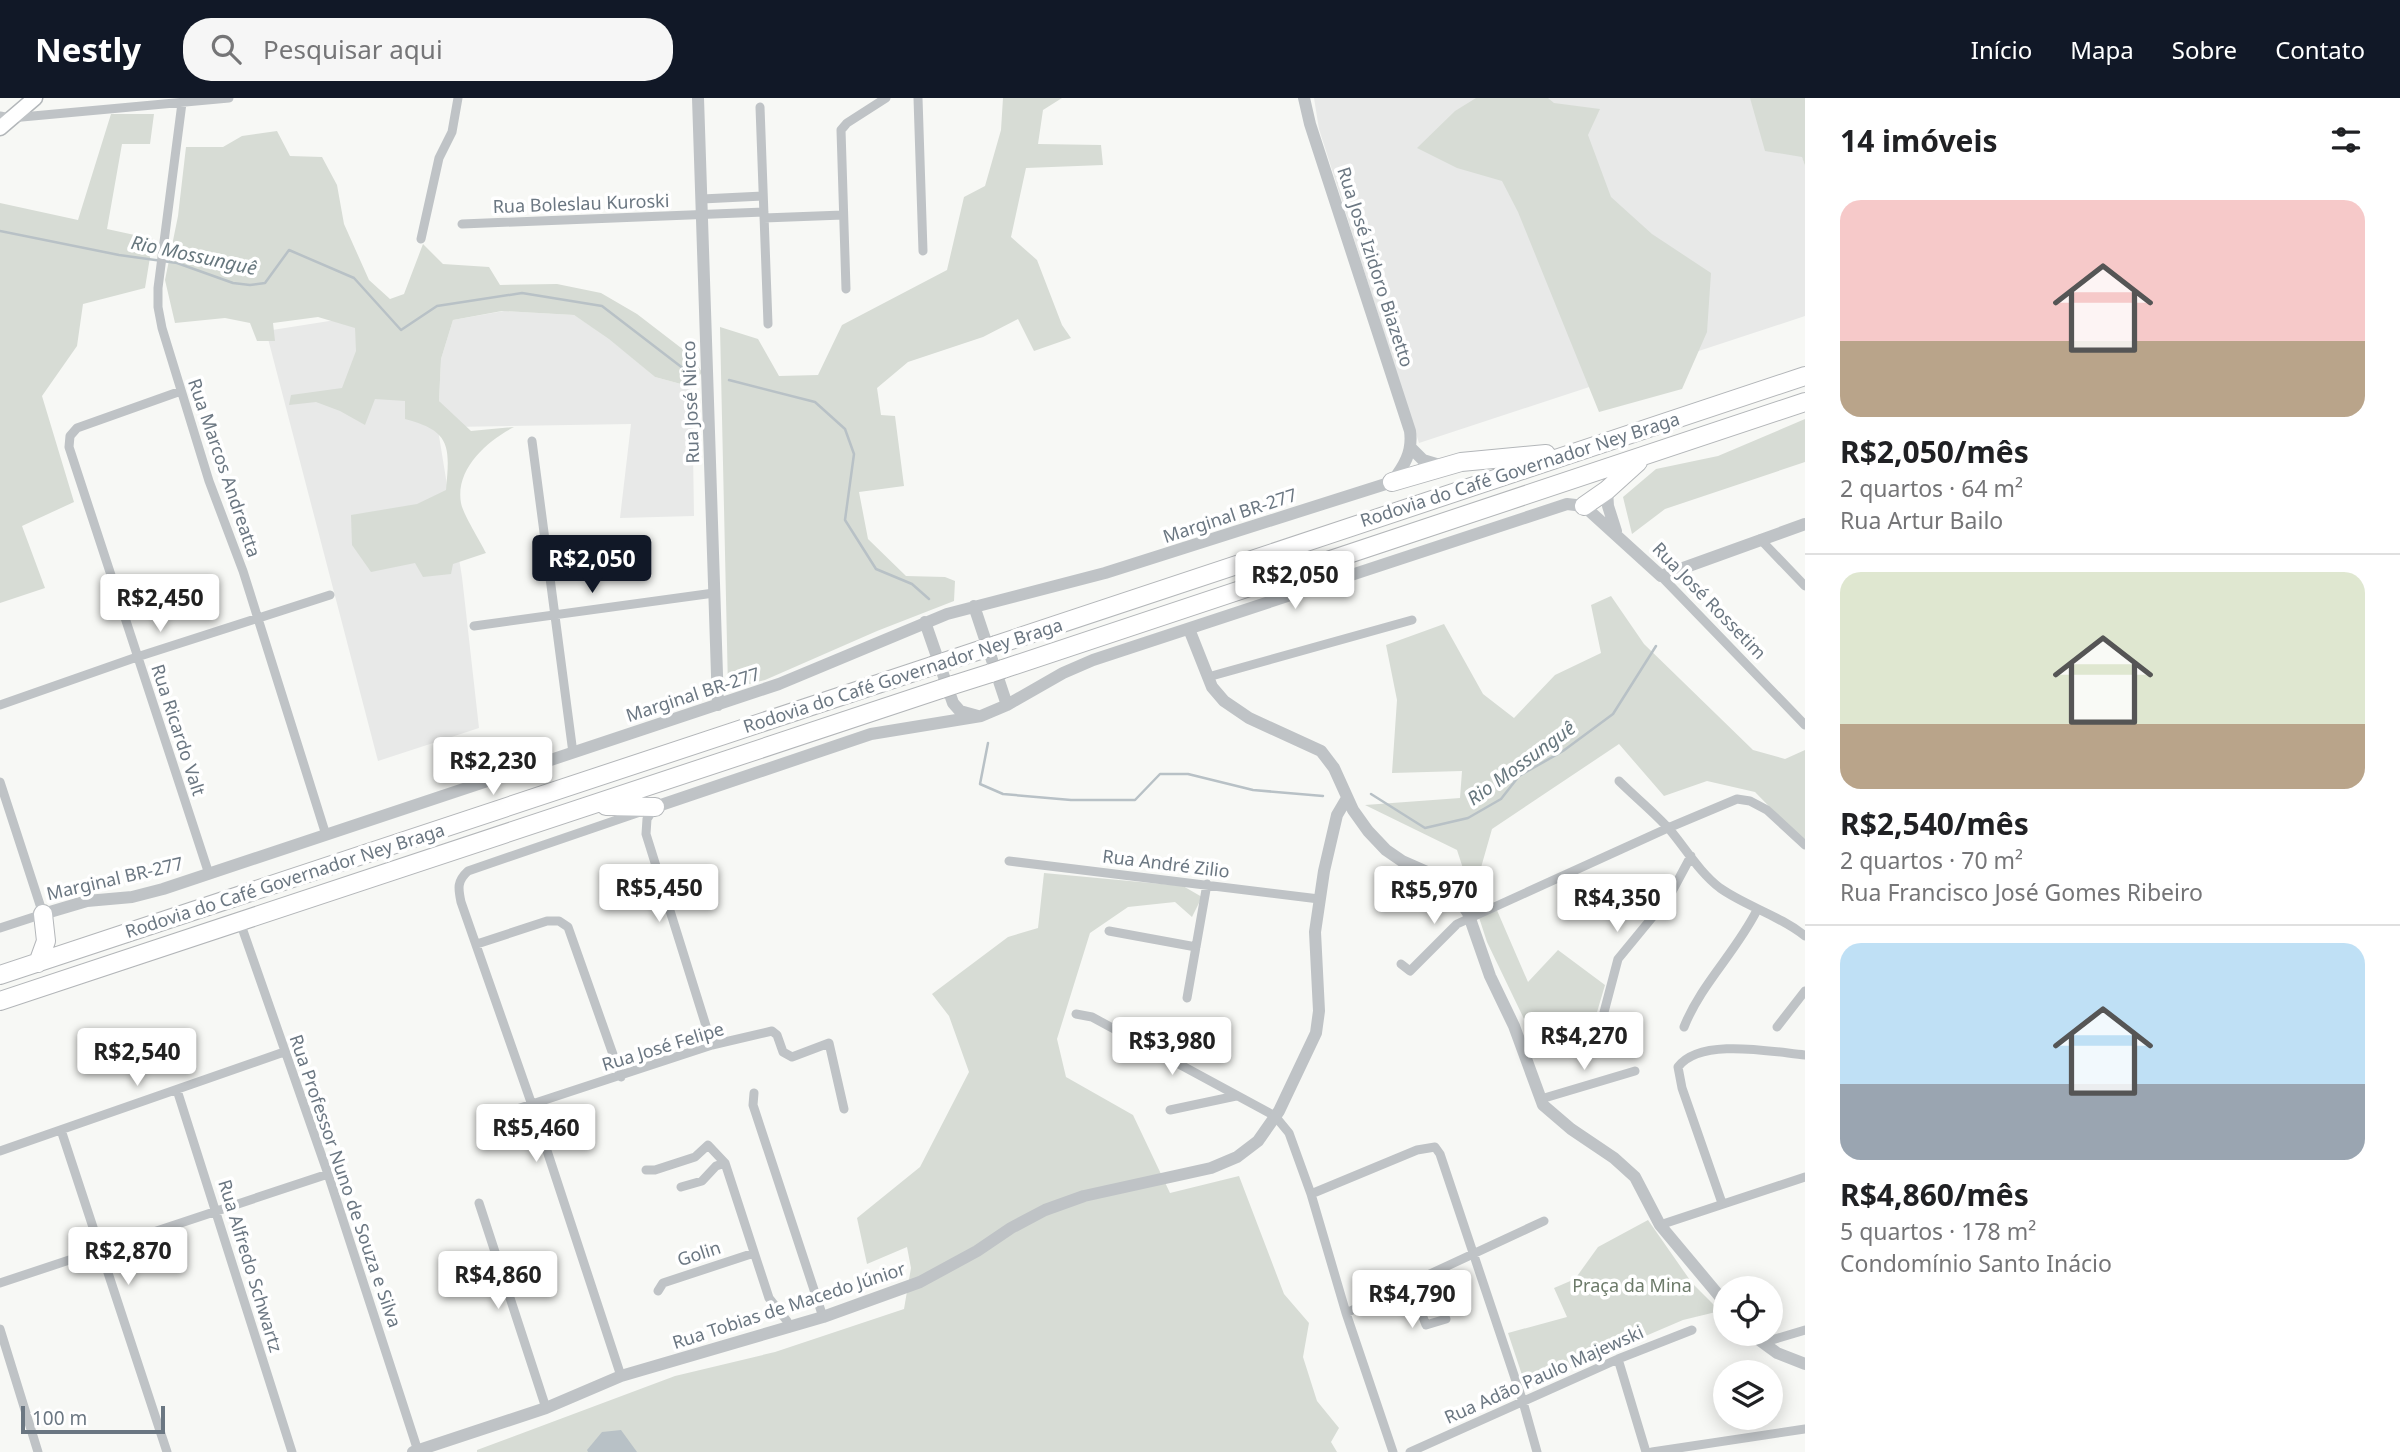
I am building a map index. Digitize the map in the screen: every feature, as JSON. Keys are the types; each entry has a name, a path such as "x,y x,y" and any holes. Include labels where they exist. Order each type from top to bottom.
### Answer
{"highway":[{"name":"Rodovia do Café Governador Ney Braga","path":"0,975 1805,376"},
{"name":"Rodovia do Café Governador Ney Braga","path":"0,1001 1805,402"},
{"path":"1392,482 1470,461 1577,451"},
{"path":"1584,506 1647,455"},
{"path":"592,806 655,807"},
{"path":"38,963 46,941 43,914"}],"main road":[{"path":"4,121 35,98"}],"street":[{"path":"4,121 164,101 182,103 229,98"},
{"path":"421,239 439,158 452,132 458,98"},
{"name":"Rua José Nicco","path":"698,98 718,705"},
{"path":"846,289 841,130 847,123 886,98"},
{"path":"918,98 923,251"},
{"name":"Rua José Izidoro Biazetto","path":"1304,98 1310,124 1408,422 1411,448"},
{"name":"Rua Marcos Andreatta","path":"182,103 157,298 159,317 209,481 243,571 326,835"},
{"path":"760,107 768,324"},
{"path":"702,200 763,196"},
{"name":"Rua Boleslau Kuroski","path":"462,224 702,216 843,215"},
{"name":"Rua Ricardo Valt","path":"181,391 82,425 70,436 70,453 209,874"},
{"path":"532,440 573,753"},
{"path":"1392,482 1403,467 1411,448 1423,460 1443,467"},
{"name":"Marginal BR-277","path":"0,928 87,901 142,895 209,874 718,705 808,673 925,622 974,606 1105,573 1392,482"},
{"path":"1607,490 1610,513 1618,535"},
{"path":"621,1376 532,1105 461,902 458,887 461,878 468,871 871,734 981,716 1007,705 1073,668 1567,504 1584,506"},
{"name":"Rua José Rossetim","path":"1584,506 1661,576 1805,725"},
{"path":"1661,576 1805,524"},
{"path":"1760,539 1805,586"},
{"path":"474,626 714,593"},
{"path":"0,705 137,657 330,596"},
{"path":"974,606 1007,705"},
{"path":"1208,677 1412,620"},
{"path":"925,622 953,703 960,711 981,716"},
{"path":"1189,629 1212,687 1224,701 1249,718 1321,751 1334,768 1368,831 1386,850 1450,886 1470,918 1490,976 1514,1026 1543,1105 1635,1177 1660,1224 1713,1288"},
{"path":"1619,781 1668,828 1719,887 1757,910 1782,919 1805,936"},
{"path":"0,782 43,914"},
{"name":"Rua Tobias de Macedo Júnior","path":"415,1451 546,1408 621,1376 789,1328 920,1282 1045,1210 1084,1196 1211,1168 1237,1157 1258,1141 1276,1116 1316,1033 1319,1011 1315,932 1319,899 1337,815 1348,798"},
{"path":"1401,964 1410,971 1457,924 1737,799 1750,800 1767,810 1805,845"},
{"path":"655,807 648,819 646,834 712,1045"},
{"path":"1598,1035 1618,959 1669,897 1690,856"},
{"name":"Rua André Zilio","path":"1009,860 1319,899"},
{"path":"1187,998 1207,884"},
{"path":"1684,1027 1692,1006 1744,935 1757,910"},
{"path":"477,944 547,921 559,921 568,928 621,1077"},
{"name":"Rua Professor Nuno de Souza e Silva","path":"240,922 328,1174 415,1451"},
{"path":"1109,931 1196,947"},
{"path":"1777,1027 1805,991"},
{"path":"1076,1014 1092,1017 1276,1116 1289,1133 1393,1452"},
{"name":"Rua José Felipe","path":"493,1117 712,1045 772,1031 777,1035 783,1052 792,1057 829,1044 845,1109"},
{"path":"1721,1203 1678,1068 1682,1062 1708,1052 1731,1048 1805,1055"},
{"path":"0,1151 284,1052"},
{"path":"1541,1099 1635,1071"},
{"name":"Rua Alfredo Schwartz","path":"177,1090 292,1452"},
{"path":"754,1093 753,1105 823,1317"},
{"path":"1170,1110 1236,1096"},
{"path":"61,1130 167,1452"},
{"path":"646,1170 655,1170 695,1157 708,1145 725,1163 769,1298 787,1321 789,1328"},
{"path":"1311,1194 1417,1150 1435,1147 1440,1153 1523,1402 1537,1452"},
{"path":"681,1187 702,1181 716,1166 725,1163"},
{"path":"0,1283 328,1174"},
{"path":"1660,1224 1805,1177"},
{"path":"478,1203 546,1408"},
{"path":"1346,1313 1545,1221"},
{"name":"Golin","path":"658,1291 663,1283 754,1253"},
{"path":"1410,1283 1426,1325 1446,1319"},
{"path":"0,1329 38,1452"},
{"name":"Rua Adão Paulo Majewski","path":"1410,1452 1618,1359 1692,1330"},
{"path":"1783,1337 1805,1330"},
{"path":"1767,1346 1785,1357 1805,1364"},
{"path":"1618,1359 1646,1452"},
{"path":"1652,1452 1805,1429"}],"shaded area":[{"path":"1314,98 1784,98 1805,166 1805,316 1419,443 1319,129"},
{"path":"418,307 462,577 479,728 378,761 266,331"},
{"path":"504,311 574,315 609,338 655,377 692,387 694,516 620,518 631,424 452,427 439,401 441,359 453,320"},
{"path":"621,1430 637,1452 588,1452 602,1432"}],"green space":[{"path":"1003,98 1062,98 1043,110 1038,144 1101,145 1103,165 1026,168 1011,237 1037,260 1062,325 1071,338 1034,351 1018,319 983,337 908,362 877,388 881,415 895,416 904,486 859,492 868,539 906,576 945,577 955,581 954,601 765,680 728,689 720,327 758,339 779,376 818,375 842,325 947,270 964,197 985,186 1001,130"},
{"path":"1476,98 1548,98 1554,103 1600,109 1588,135 1611,197 1652,234 1711,273 1707,332 1682,389 1599,412 1518,212 1502,181 1457,168 1417,148 1455,111"},
{"path":"1750,98 1805,98 1805,166 1802,157 1765,151"},
{"path":"111,114 154,114 150,144 122,144 107,229 153,239 145,288 83,304 77,346 42,396 74,502 22,526 45,588 0,603 0,203 78,220"},
{"path":"277,131 290,156 322,157 337,185 344,224 369,280 390,299 404,294 423,244 443,264 489,267 500,285 557,284 601,293 637,314 689,354 702,372 692,387 655,377 609,339 574,315 502,311 453,320 441,359 439,401 471,431 514,427 493,440 475,458 463,479 460,491 462,508 486,553 453,564 451,574 423,577 415,563 371,572 352,545 351,515 417,504 446,490 448,462 444,442 431,429 405,419 405,401 375,399 365,425 316,402 289,405 291,395 342,388 356,351 355,328 318,317 273,323 275,341 257,341 250,323 225,318 175,323 165,280 178,216 186,147 223,147 242,136"},
{"path":"1805,419 1805,462 1665,509 1632,534 1623,497 1656,469 1718,456"},
{"path":"1611,596 1644,644 1753,750 1785,759 1805,750 1805,843 1755,792 1707,781 1664,796 1619,744 1492,829 1480,871 1528,982 1558,950 1605,985 1590,1036 1537,1046 1487,942 1457,850 1365,805 1460,798 1462,771 1392,773 1397,700 1386,645 1444,624 1483,694 1514,718 1555,675 1601,653 1591,605"},
{"path":"1044,873 1183,886 1202,897 1192,917 1175,902 1128,907 1090,933 1057,1039 1066,1077 1133,1115 1170,1193 1239,1176 1284,1294 1309,1323 1303,1357 1317,1401 1339,1428 1331,1442 1337,1452 477,1452 675,1376 775,1352 904,1309 911,1268 907,1247 867,1264 857,1218 920,1167 969,1072 949,1016 932,994 1008,937 1038,928"},
{"name":"Praça da Mina","path":"1648,1220 1692,1283 1713,1304 1713,1313 1683,1320 1526,1387 1508,1333 1567,1317 1554,1288 1575,1279 1598,1247"}],"waterway":[{"name":"Rio Mossunguê","path":"0,231 119,255 177,263 233,283 250,285 265,283 289,250 354,278 401,330 437,306 522,293 602,306 684,369"},
{"name":"Rio Mossunguê","path":"729,380 815,402 845,429 854,454 845,520 876,569 912,584 929,599"},
{"name":"Rio Mossunguê","path":"1371,794 1425,828 1468,818 1501,799 1519,776 1563,751 1613,714 1656,646"},
{"name":"Rio Mossunguê","path":"988,743 980,784 1003,794 1071,800 1135,800 1160,774 1188,774 1253,790 1323,796"}]}
